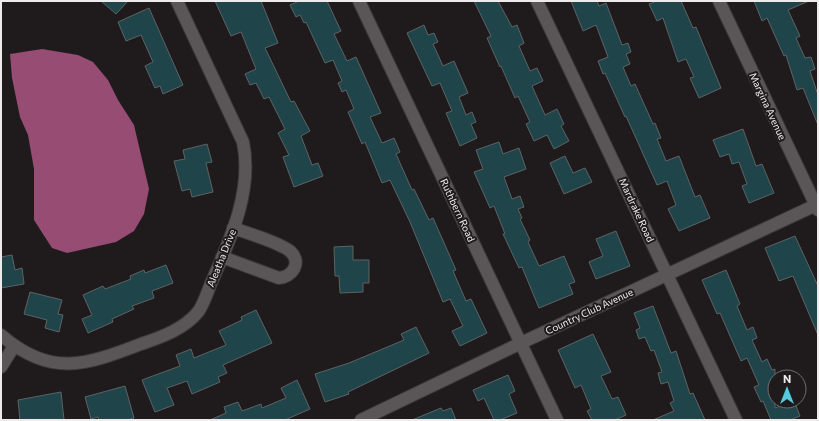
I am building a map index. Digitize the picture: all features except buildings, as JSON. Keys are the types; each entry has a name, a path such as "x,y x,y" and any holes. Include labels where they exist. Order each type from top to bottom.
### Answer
{"street":[{"name":"Aleatha Drive","path":"1,335 14,346 43,360 75,364 99,360 172,333 198,311 233,228 245,186 246,156 243,142 177,1"},
{"name":"Ruthbern Road","path":"359,1 557,420"},
{"name":"Mardrake Road","path":"537,1 736,420"},
{"name":"Margina Avenue","path":"719,1 817,206"},
{"name":"Country Club Avenue","path":"362,420 380,416 521,343 667,274 817,206"},
{"path":"222,257 279,278 289,276 295,269 296,260 290,251 233,228"},
{"path":"1,367 14,346"}],"shaded area":[{"path":"42,49 78,55 93,62 108,80 118,100 134,125 149,189 144,214 134,231 116,242 67,253 52,248 34,220 34,169 28,135 20,117 12,78 10,54"}]}
